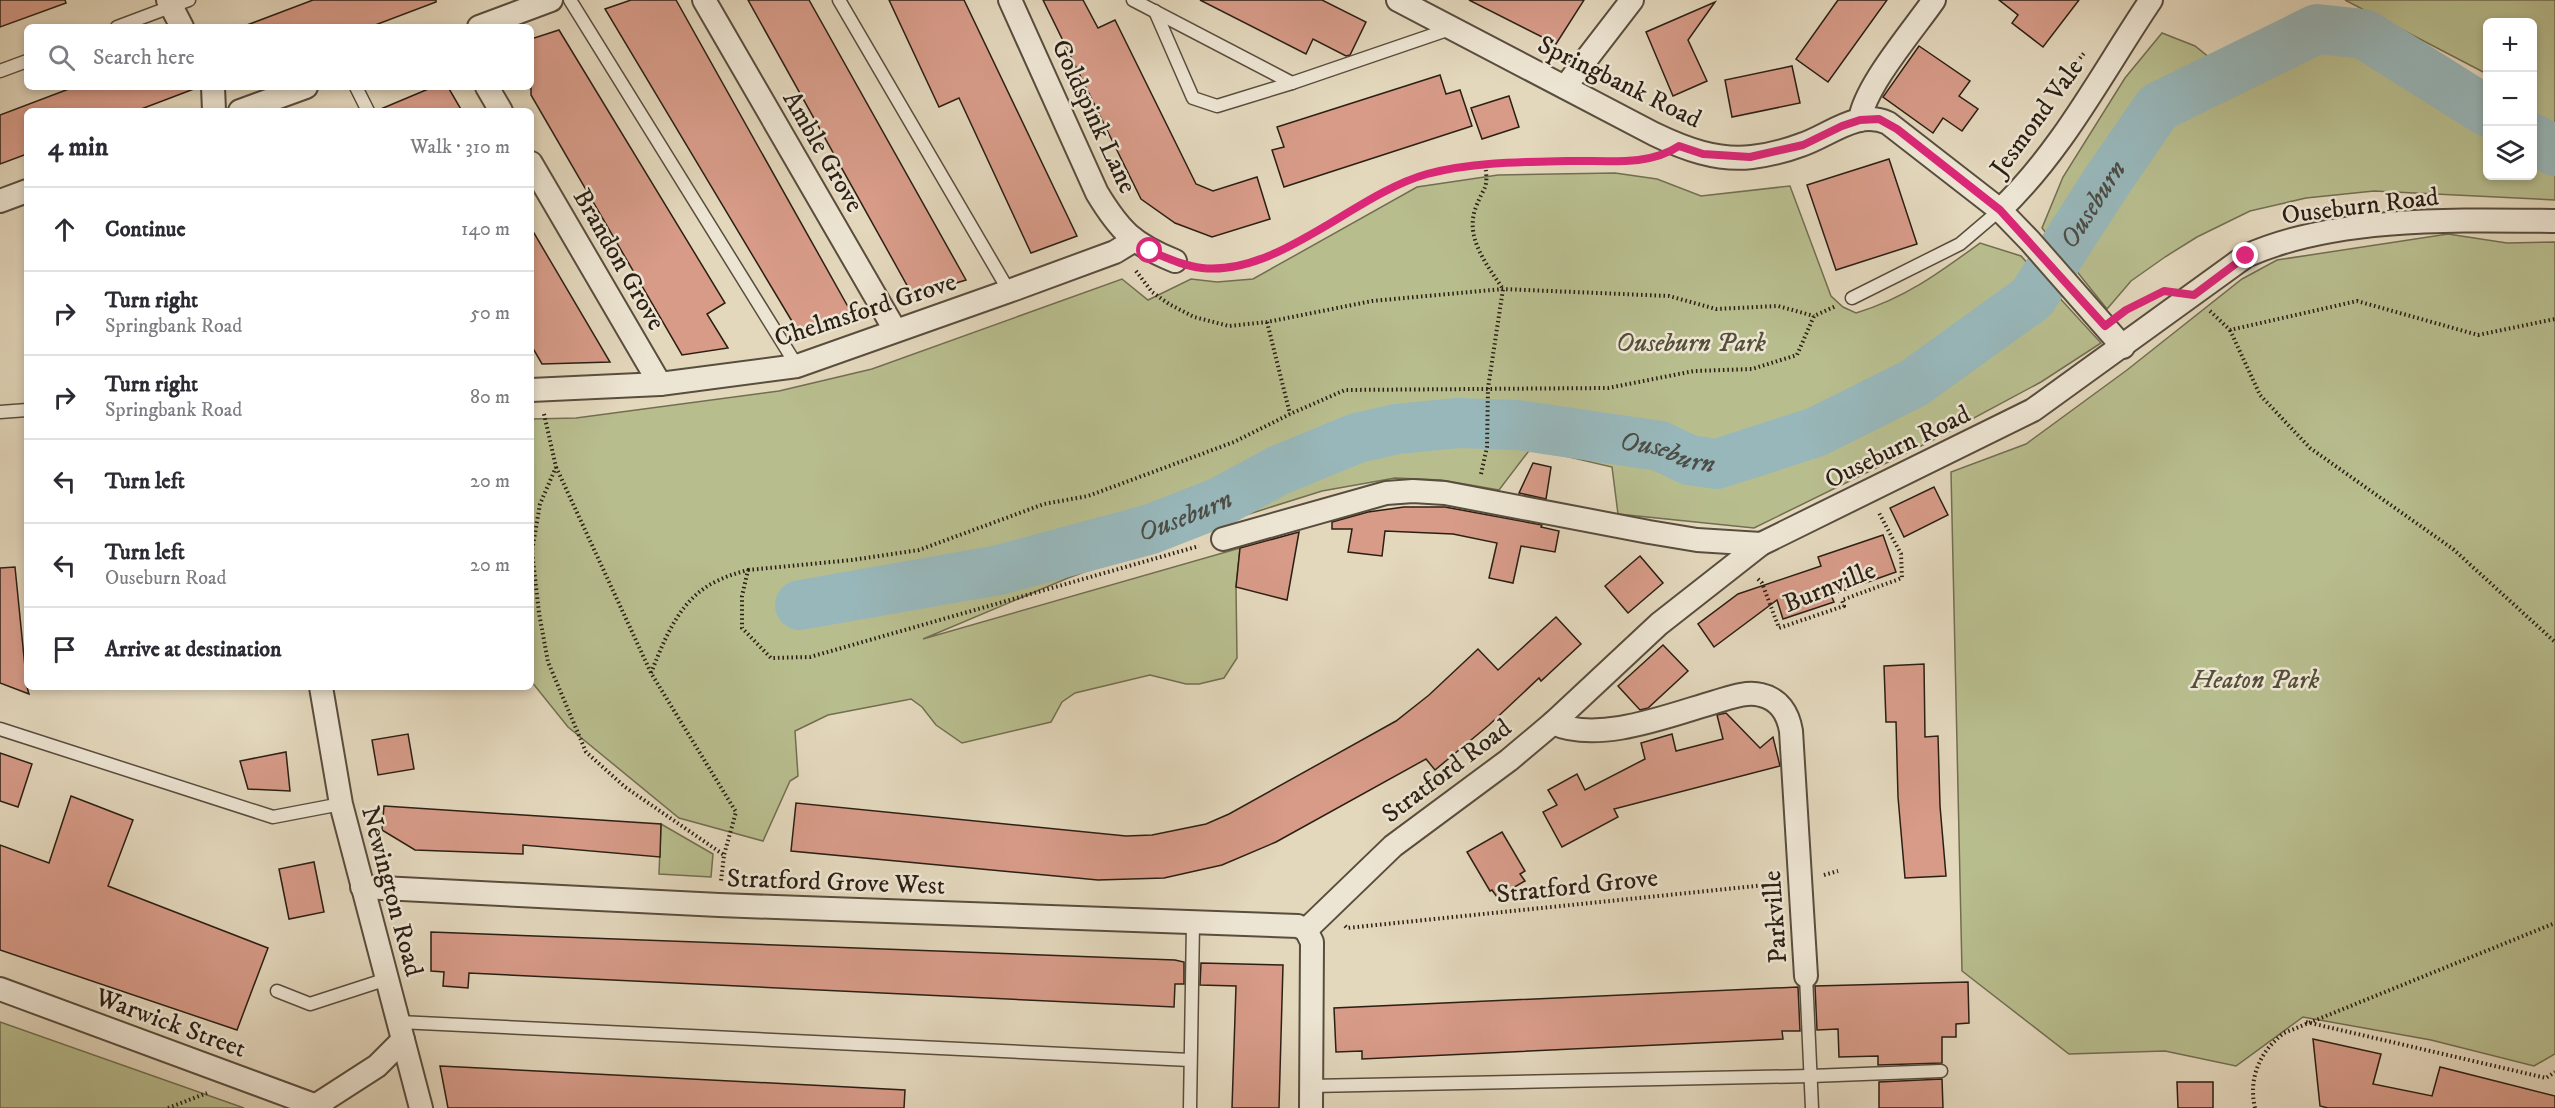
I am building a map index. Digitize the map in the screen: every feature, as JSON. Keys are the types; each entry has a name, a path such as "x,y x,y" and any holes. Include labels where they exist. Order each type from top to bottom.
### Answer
{"street":[{"path":"487,24 551,0"},
{"name":"Amble Grove","path":"704,0 895,330"},
{"name":"Goldspink Lane","path":"1010,0 1097,193 1110,214 1133,240 1175,261"},
{"name":"Springbank Road","path":"1398,0 1679,146 1703,154 1750,157 1803,145 1860,120 1879,119 1897,129 2000,210 2123,347"},
{"path":"1565,87 1632,0"},
{"path":"1860,120 1861,109 1870,92 1935,0"},
{"name":"Jesmond Vale","path":"2000,210 2038,170 2093,92 2151,0"},
{"path":"176,2 181,24"},
{"path":"213,90 214,108"},
{"path":"248,108 298,90"},
{"path":"489,90 499,108"},
{"name":"Brandon Grove","path":"534,168 660,384"},
{"path":"0,201 24,192"},
{"name":"Ouseburn Road","path":"1761,544 1783,531 2033,410 2246,256 2270,245 2298,238 2391,225 2485,220 2555,221"},
{"name":"Chelmsford Grove","path":"535,390 660,384 797,366 1114,252 1133,240"},
{"path":"1223,539 1347,503 1386,494 1413,491 1445,493 1687,538 1761,544"},
{"name":"Stratford Road","path":"1306,930 1393,846 1509,760 1553,723 1659,624 1761,544"},
{"name":"Newington Road","path":"321,690 340,804 421,1108"},
{"name":"Parkville","path":"1553,723 1576,730 1612,728 1751,694 1770,698 1779,704 1786,711 1790,723 1806,976"},
{"name":"Stratford Grove West","path":"362,887 719,905 1192,923 1291,924 1306,930"},
{"path":"1306,930 1312,942 1311,1097"},
{"name":"Warwick Street","path":"0,989 318,1107"},
{"path":"318,1107 377,1066 401,1031"}],"lane":[{"path":"570,0 797,366"},
{"path":"839,0 1009,291"},
{"path":"1133,0 1292,83"},
{"path":"124,24 176,2"},
{"path":"1155,11 1193,98 1217,106 1453,28"},
{"path":"0,71 24,62"},
{"path":"358,90 366,108"},
{"name":"Jesmond Vale","path":"1852,298 1935,259 1960,244 2000,210"},
{"path":"0,412 24,410"},
{"path":"0,729 273,817 340,804"},
{"path":"1190,1108 1192,923"},
{"name":"Parkville","path":"1806,976 1812,1108"},
{"path":"277,991 310,1004 387,979"},
{"path":"401,1031 1190,1060"},
{"path":"1311,1097 1941,1071"}],"path":[{"path":"1175,261 1203,268 1238,266 1285,247 1406,182 1427,174 1485,164 1639,160 1667,154 1679,146"},
{"path":"1485,164 1488,185 1475,209 1473,238 1503,289 1488,388 1487,447"},
{"path":"651,673 665,638 688,600 715,581 748,570 852,560 920,550 1044,504 1088,496 1234,442 1345,390 1608,388 1694,370 1752,369 1797,355 1814,316 1778,306 1716,309 1670,296 1503,289 1372,301 1267,322 1229,326 1194,316 1169,304 1152,292 1135,270 1133,240"},
{"path":"2194,295 2230,330 2260,395 2310,448 2453,549 2555,642"},
{"path":"2230,330 2357,301 2478,334 2555,319"},
{"path":"1267,322 1290,414"},
{"path":"535,390 556,467 651,673 736,812 724,855 719,905"},
{"path":"534,539 540,504 556,467"},
{"name":"Burnville","path":"1740,560 1762,583 1779,628 1844,606 1842,600 1902,578 1901,554 1891,534"},
{"path":"748,570 742,596 742,628 771,658 810,657 1223,539"},
{"path":"534,569 548,662 586,752 625,787 724,855"},
{"name":"Stratford Grove","path":"1325,910 1347,928 1801,881 1838,871"},
{"path":"2255,1108 2253,1083 2256,1070 2267,1048 2284,1033 2306,1022 2555,923"},
{"path":"2306,1022 2546,1078 2555,1072"}],"green space":[{"path":"2345,0 2555,0 2555,200 2374,191 2306,198 2250,211 2197,237 2165,257 2131,281 2107,309 2042,228 2063,177 2125,78 2162,33 2195,46 2245,86 2297,54 2355,48 2456,105 2483,93 2483,180 2537,180 2537,18 2483,18 2483,72"},
{"name":"Ouseburn Park","path":"1615,173 1657,179 1701,196 1790,186 1831,296 1843,307 1856,313 1890,300 1936,274 1980,243 2021,256 2101,343 2041,382 1931,441 1754,528 1618,514 1612,467 1531,448 1499,490 1441,480 1395,478 1322,491 1192,532 1068,578 923,639 1240,548 1236,587 1237,658 1224,678 1199,684 1186,684 1150,675 1075,693 1062,702 1051,722 962,743 936,725 922,707 911,699 828,715 795,731 798,776 790,781 763,841 679,818 568,727 534,685 534,419 576,418 779,391 872,369 1122,279 1148,300 1191,279 1217,282 1253,279 1417,187 1498,175"},
{"name":"Heaton Park","path":"2448,234 2507,243 2555,242 2555,1054 2534,1066 2431,1040 2303,1017 2236,1066 2165,1051 2069,1054 1962,971 1951,472 2026,444 2127,370 2242,279 2277,260"},
{"path":"661,824 713,854 711,877 659,874"},
{"path":"0,1022 244,1108 0,1108"}],"building":[{"path":"0,0 65,0 66,3 0,27"},
{"path":"313,0 436,0 436,2 378,24 250,24"},
{"path":"631,0 676,0 856,321 802,338 605,9"},
{"path":"748,0 809,0 966,280 913,296"},
{"path":"889,0 964,0 1077,236 1031,253 959,98 939,107"},
{"path":"1043,0 1083,0 1098,28 1115,20 1196,184 1213,191 1257,177 1270,219 1212,237 1175,223 1141,199"},
{"path":"1200,0 1322,0 1366,22 1350,55 1346,56 1313,39 1306,54"},
{"path":"1469,0 1584,0 1556,44"},
{"path":"1838,0 1887,0 1828,82 1796,59"},
{"path":"1999,0 2079,0 2043,47 2012,23 2018,15"},
{"path":"1715,2 1688,40 1707,81 1673,96 1646,32"},
{"path":"559,30 725,303 707,314 728,348 682,355 531,95 531,90 534,90 534,38"},
{"path":"1919,46 1970,81 1959,96 1978,109 1962,131 1943,118 1933,133 1883,97"},
{"path":"1792,66 1800,103 1732,117 1725,80"},
{"path":"1440,75 1446,94 1460,90 1472,126 1284,187 1272,150 1284,147 1277,127"},
{"path":"66,90 191,90 144,108 24,108 24,155 0,164 0,115"},
{"path":"426,90 450,90 460,108 383,108"},
{"path":"1509,96 1519,127 1482,139 1471,108"},
{"path":"1889,159 1917,244 1836,270 1807,185"},
{"path":"534,233 610,362 542,364 534,350"},
{"path":"1533,463 1551,467 1546,499 1519,493"},
{"path":"1934,487 1948,515 1904,537 1890,508"},
{"path":"1404,507 1445,507 1542,525 1541,527 1559,531 1555,552 1521,546 1513,583 1489,578 1497,543 1453,534 1385,531 1382,556 1348,552 1352,529 1332,529 1332,522 1368,512"},
{"path":"1299,532 1287,600 1236,587 1240,548"},
{"path":"1883,535 1896,572 1831,595 1834,602 1783,619 1777,600 1714,647 1698,624 1738,594 1821,566 1818,557"},
{"path":"1640,556 1663,583 1628,613 1605,586"},
{"path":"15,567 24,657 24,690 28,690 29,694 0,683 0,568"},
{"path":"1556,617 1581,644 1541,681 1539,678 1489,725 1435,770 1426,759 1276,842 1222,865 1164,878 1098,880 791,851 796,803 1126,836 1152,835 1206,824 1229,814 1396,721 1429,695 1478,649 1498,670"},
{"path":"1663,645 1688,671 1648,708 1640,710 1618,686"},
{"path":"1924,664 1925,737 1938,736 1940,806 1946,876 1905,878 1898,797 1896,722 1886,722 1884,666"},
{"path":"1726,713 1760,748 1773,737 1780,766 1614,809 1618,817 1562,847 1543,812 1557,805 1548,790 1577,774 1585,790 1645,759 1641,743 1672,734 1676,751 1723,739 1717,715"},
{"path":"408,734 414,769 378,775 372,740"},
{"path":"286,752 290,791 248,789 240,761"},
{"path":"0,753 32,764 18,807 0,801"},
{"path":"71,796 133,820 108,886 268,948 237,1030 0,950 0,845 49,863"},
{"path":"384,806 661,824 660,857 523,845 523,854 415,850 382,830"},
{"path":"1502,832 1525,871 1520,874 1525,881 1497,897 1492,890 1490,891 1467,852"},
{"path":"314,862 324,912 289,919 279,869"},
{"path":"431,932 1175,960 1184,962 1184,984 1175,984 1174,1007 469,973 468,988 443,986 444,972 431,971"},
{"path":"1201,963 1283,965 1279,1108 1232,1108 1236,986 1200,985"},
{"path":"1968,982 1969,1023 1956,1024 1956,1037 1942,1037 1942,1063 1878,1065 1878,1056 1839,1057 1838,1029 1817,1030 1815,986"},
{"path":"1798,987 1800,1031 1782,1031 1783,1039 1362,1059 1362,1051 1336,1052 1334,1008"},
{"path":"2313,1039 2381,1054 2373,1084 2432,1096 2440,1067 2555,1096 2555,1108 2328,1108 2320,1106"},
{"path":"440,1066 905,1090 904,1108 448,1108"},
{"path":"1942,1079 1943,1108 1879,1108 1879,1082"},
{"path":"2177,1082 2213,1082 2213,1108 2178,1108"}],"waterway":[{"name":"Ouseburn","path":"800,605 999,570 1151,529 1220,502 1279,470 1357,438 1397,429 1458,423 1517,425 1660,446 1689,460 1717,464 1816,432 1914,383 2032,298 2105,184 2158,107 2317,29 2364,34 2483,109"},
{"name":"Ouseburn","path":"2537,141 2555,151"}],"route":[{"path":"1150,251 1186,265 1203,268 1238,266 1285,247 1385,191 1427,174 1453,168 1531,161 1639,160 1667,154 1679,146 1703,154 1750,157 1803,145 1860,120 1879,119 1897,129 2000,210 2105,326 2126,310 2164,291 2194,295 2246,256"}]}
